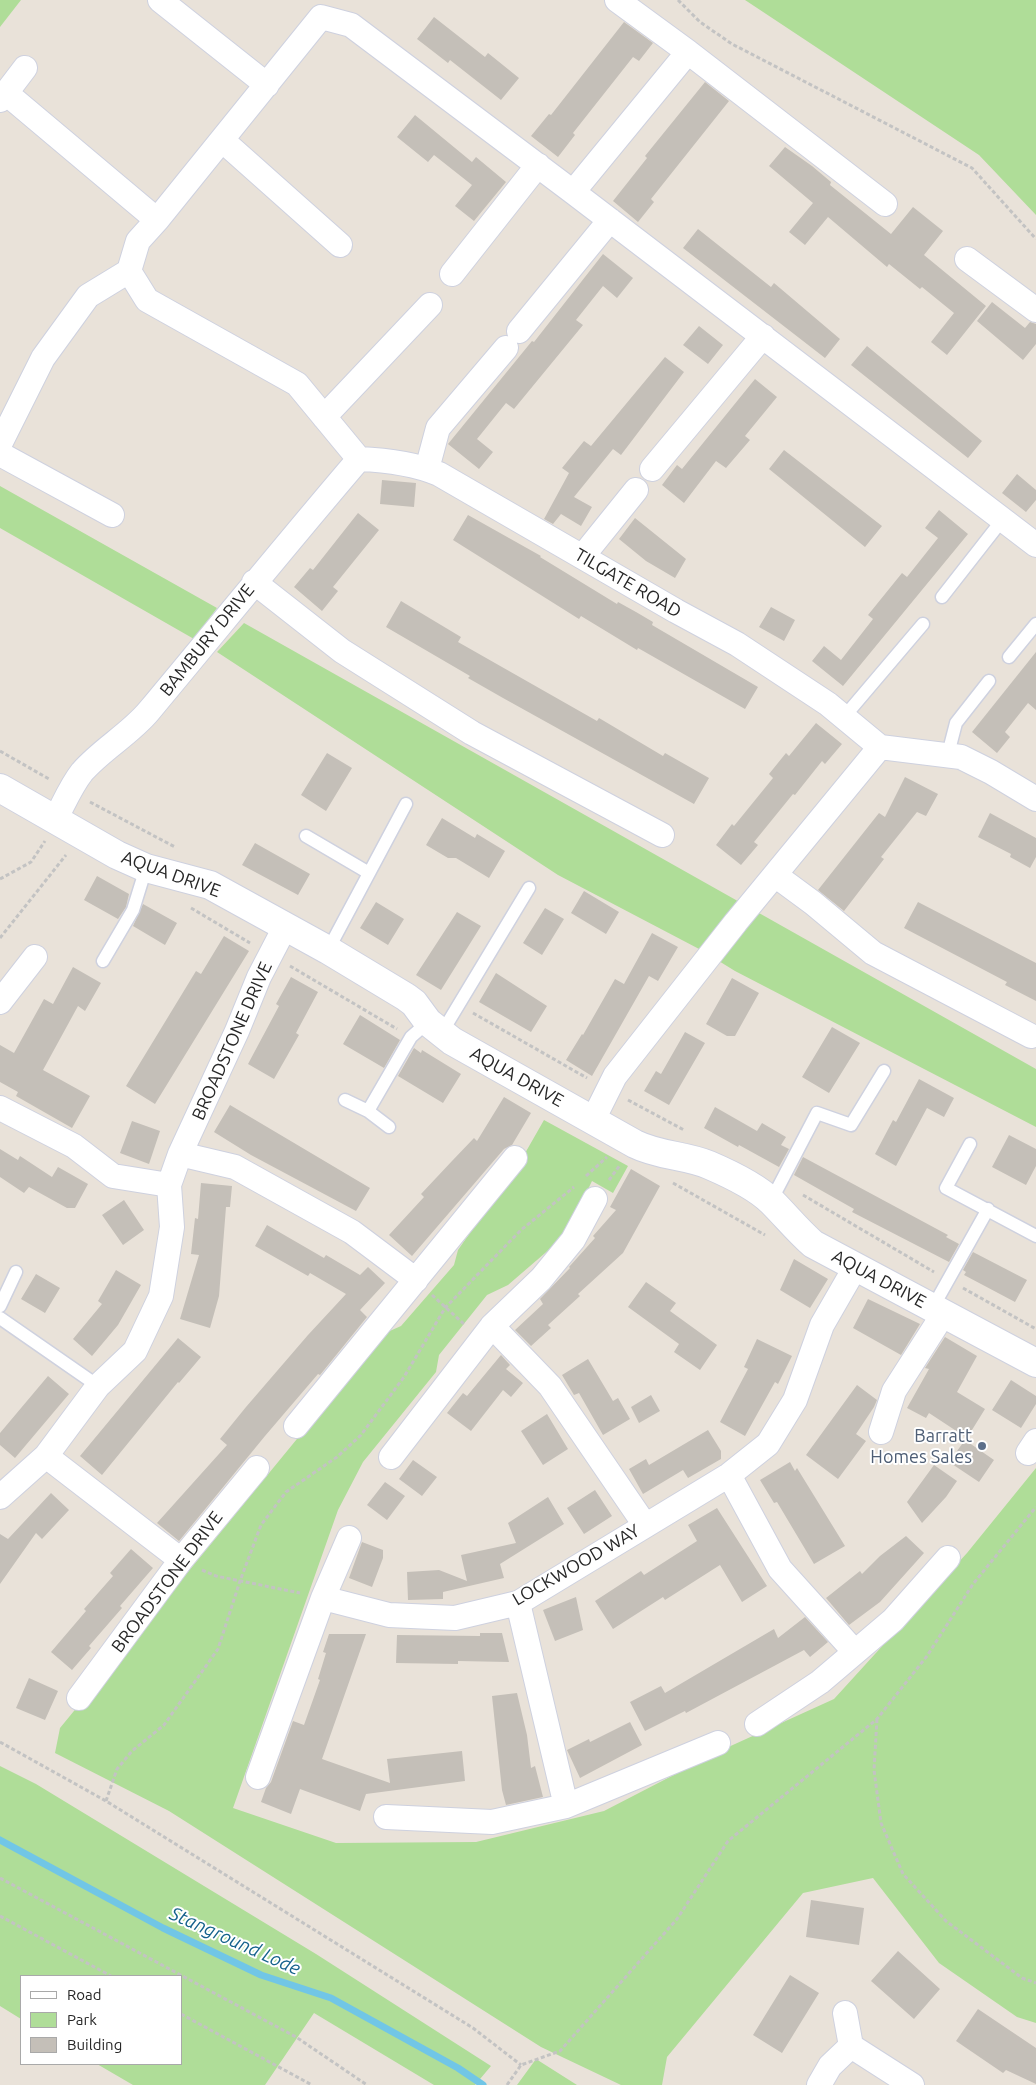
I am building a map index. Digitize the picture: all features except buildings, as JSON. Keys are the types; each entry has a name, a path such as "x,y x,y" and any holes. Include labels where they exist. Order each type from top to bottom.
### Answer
{"street":[{"path":"160,0 267,85"},
{"path":"617,0 688,52 885,204"},
{"path":"0,444 43,358 88,296 129,271 138,241 267,85 320,9 351,25 538,165 1036,545"},
{"path":"573,192 688,52"},
{"path":"25,68 3,96 157,220"},
{"path":"222,140 340,245"},
{"path":"452,274 538,165"},
{"path":"427,469 438,428 610,220"},
{"path":"967,258 1036,310"},
{"path":"129,271 147,300 297,384 359,459"},
{"path":"324,417 430,305"},
{"path":"652,469 762,336"},
{"path":"0,454 112,515"},
{"name":"TILGATE ROAD","path":"359,459 402,463 427,469 780,670 844,717 880,747"},
{"name":"BAMBURY DRIVE","path":"56,818 82,772 127,734 148,713 254,582 359,459"},
{"path":"582,557 636,490"},
{"path":"254,582 342,651 472,732 662,835"},
{"path":"593,1120 615,1076 880,747 948,754 961,758 991,772 1036,799"},
{"name":"AQUA DRIVE","path":"0,788 56,818 100,846 146,868 210,885 396,989 414,1003 435,1028 593,1120 624,1147 706,1164 742,1181 776,1192 799,1232 813,1244 1036,1363"},
{"path":"775,875 873,953 1031,1036"},
{"name":"BROADSTONE DRIVE","path":"0,1497 46,1456 98,1386 135,1351 162,1296 172,1227 169,1185 180,1154 237,1031 259,976 285,928"},
{"path":"0,1002 35,956"},
{"path":"0,1108 74,1146 113,1176 169,1185"},
{"path":"180,1154 235,1167 352,1232 416,1280"},
{"path":"296,1426 514,1158"},
{"path":"391,1457 487,1333 540,1279 574,1240 595,1199"},
{"name":"LOCKWOOD WAY","path":"323,1598 389,1615 456,1618 518,1603 729,1475 768,1444 795,1400 822,1325 856,1266"},
{"path":"881,1432 894,1391 939,1310"},
{"path":"487,1333 550,1386 645,1525"},
{"path":"46,1456 181,1560"},
{"name":"BROADSTONE DRIVE","path":"79,1698 181,1560 257,1468"},
{"path":"729,1475 780,1569 855,1652"},
{"path":"258,1778 323,1598 349,1538"},
{"path":"757,1724 820,1682 893,1620 948,1558"},
{"path":"518,1603 566,1806"},
{"path":"386,1817 492,1822 566,1806 718,1743"},
{"path":"844,2013 851,2046 912,2085"},
{"path":"819,2085 830,2066 851,2046"}],"lane":[{"path":"942,597 1003,520"},
{"path":"844,717 923,624"},
{"path":"1009,657 1036,624"},
{"path":"948,754 956,723 989,681"},
{"path":"328,950 406,804"},
{"path":"306,836 369,873"},
{"path":"102,961 132,910 146,868"},
{"path":"368,1112 411,1037 435,1028 459,1005 529,888"},
{"path":"776,1192 817,1113 851,1125 884,1071"},
{"path":"345,1100 368,1112 389,1127"},
{"path":"970,1144 946,1188 1036,1236"},
{"path":"939,1310 948,1280 988,1209"},
{"path":"0,1306 16,1272"},
{"path":"0,1318 98,1386"}],"path":[{"path":"678,0 700,22 732,44 972,168 1036,239"},
{"path":"0,751 181,851"},
{"path":"0,879 31,862 50,833 56,818"},
{"path":"0,938 67,854"},
{"path":"459,1005 686,1131"},
{"path":"582,1180 624,1147"},
{"path":"595,1199 624,1147"},
{"path":"106,1801 117,1769 132,1751 164,1725 218,1649 261,1525 286,1492 337,1458 362,1435 404,1377 446,1308 521,1230 574,1186"},
{"path":"776,1192 948,1280 1036,1329"},
{"path":"416,1280 446,1308 487,1333"},
{"path":"507,2085 521,2065 560,2051 677,1919 728,1841 877,1719 927,1656 973,1584 1036,1507"},
{"path":"181,1560 216,1576 323,1598"},
{"path":"877,1719 874,1770 881,1823 903,1874 946,1921 1022,1978 1036,1983"},
{"path":"0,1742 106,1801 473,2028 521,2065"},
{"path":"0,1878 181,1975"},
{"path":"0,1916 109,1975"},
{"path":"182,1976 296,2037 367,2085"},
{"path":"182,2015 312,2085"}],"green space":[{"path":"0,0 21,0 0,27"},
{"path":"745,0 1036,0 1036,215 979,155"},
{"path":"0,486 217,608 194,639 0,528"},
{"path":"244,623 1036,1069 1036,1127 735,971 701,950 558,875 217,652"},
{"path":"544,1120 628,1166 613,1193 592,1181 566,1235 508,1285 487,1295 439,1355 436,1372 363,1462 338,1510 233,1808 336,1843 476,1842 604,1811 724,1749 834,1699 967,1553 1036,1468 1036,2023 1017,2017 939,1963 873,1878 803,1893 667,2057 662,2085 621,2085 541,2047 169,1811 55,1753 60,1728 383,1334 401,1326 454,1265 458,1250 524,1155"},
{"path":"0,1766 36,1784 316,1954 491,2066 475,2085 434,2085 314,2013 265,2085 133,2085 99,2065 182,2065 182,1975 20,1975 20,2018 0,2006"},
{"path":"536,2059 577,2085 517,2085"}],"waterway":[{"name":"Stanground Lode","path":"0,1840 163,1928 261,1975 331,1998 458,2068 483,2085"}],"place":[{"name":"Barratt Homes Sales","path":"982,1446"}]}
